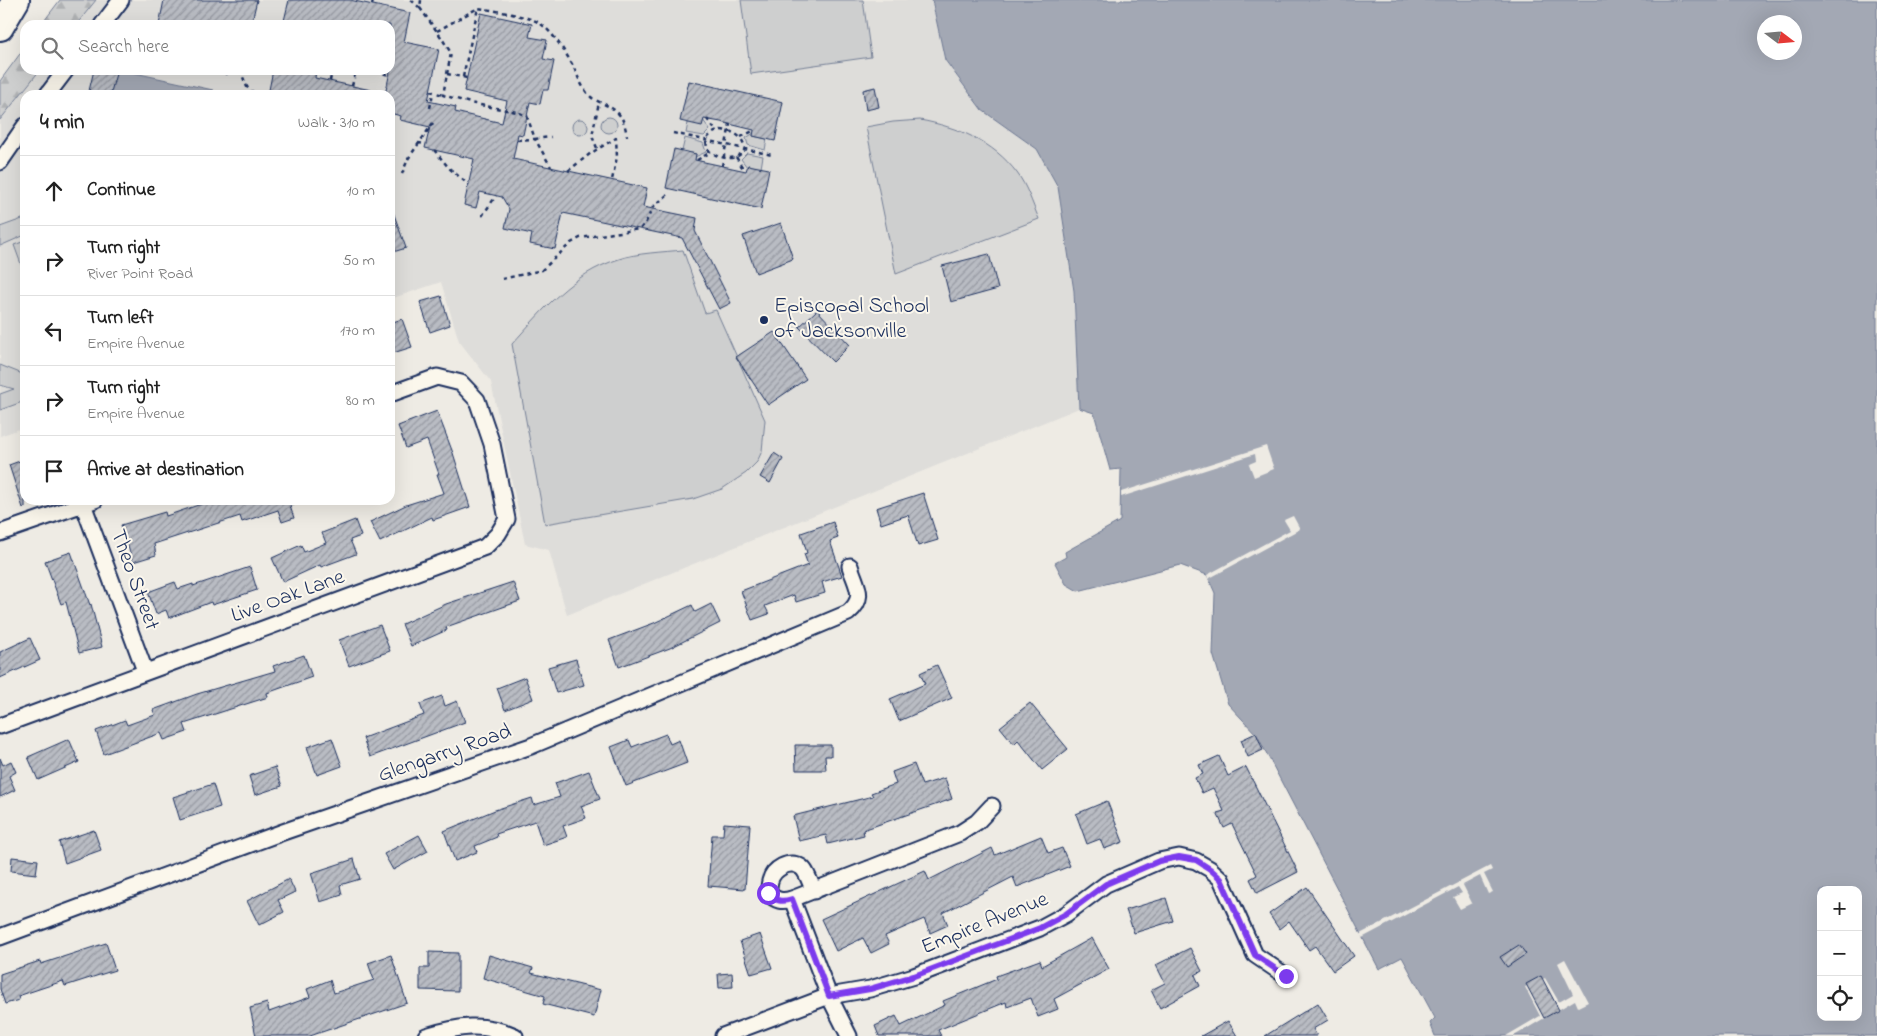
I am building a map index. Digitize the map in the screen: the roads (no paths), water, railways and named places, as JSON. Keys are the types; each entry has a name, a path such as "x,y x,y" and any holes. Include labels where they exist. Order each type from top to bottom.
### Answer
{"highway":[{"path":"0,27 16,0"}],"street":[{"path":"106,20 121,0"},
{"path":"51,90 62,75"},
{"path":"0,162 20,133"},
{"name":"Live Oak Lane","path":"0,726 485,547 498,534 507,519 492,444 477,400 461,383 437,377 395,392"},
{"path":"0,533 80,505"},
{"name":"Theo Street","path":"90,505 145,671"},
{"name":"Glengarry Road","path":"0,937 283,832 531,746 848,613 856,606 860,598 850,566"},
{"path":"814,891 802,867 786,864 776,870 770,881 768,893 773,899 779,901 792,899 814,891 960,833 977,822 992,806"},
{"name":"Empire Avenue","path":"723,1036 829,996 870,989 914,976 1040,928 1066,914 1106,884 1159,861 1179,857 1196,860 1221,879 1255,955 1286,976"},
{"path":"792,899 829,996 849,1036"},
{"path":"426,1036 451,1028 469,1026 486,1028 515,1036"}],"place":[{"name":"Episcopal School of Jacksonville","path":"764,320"}]}
